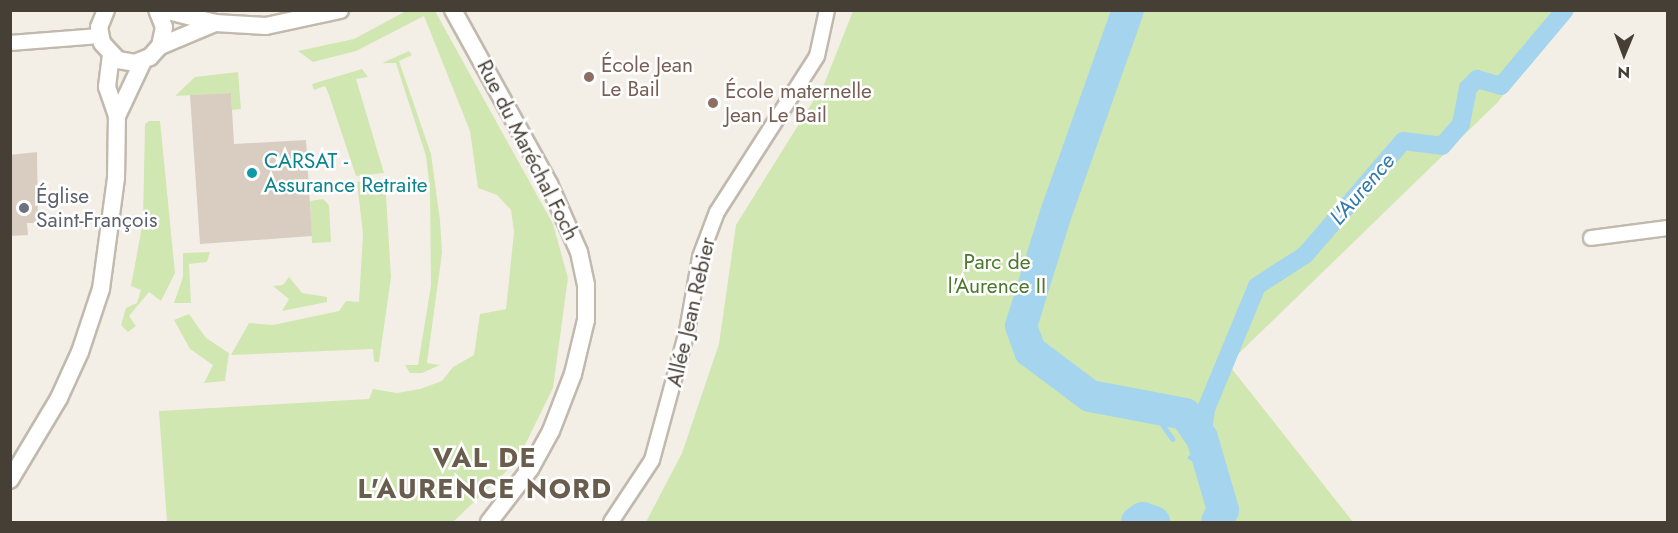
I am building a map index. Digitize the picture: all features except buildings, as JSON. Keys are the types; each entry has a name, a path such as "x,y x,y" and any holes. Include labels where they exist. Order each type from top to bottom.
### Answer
{"street":[{"path":"157,10 164,27 160,46"},
{"path":"164,10 215,23 266,26 340,10"},
{"name":"Rue du Maréchal Foch","path":"453,10 549,184 579,252 586,285 586,320 573,374 550,431 530,469 489,522"},
{"name":"Allée Jean Rebier","path":"611,522 652,460 685,341 700,257 717,212 817,56 827,10"},
{"path":"106,11 100,36 111,55 126,62 143,61"},
{"path":"117,116 143,61 160,46 215,23"},
{"path":"10,43 100,36"},
{"path":"10,480 16,464 76,361 101,289 116,178 117,116 107,87 111,55"},
{"path":"1591,238 1668,228"}],"green space":[{"path":"408,10 435,11 553,224 568,278 553,388 517,461 453,522 167,522 159,411 369,399 373,389 397,393 420,389 442,381 453,367 474,355 480,314 506,309 514,232 511,210 497,195 478,188 470,131 424,16 356,51 313,62 298,51 354,39"},
{"name":"Parc de l'Aurence II","path":"853,11 1564,11 1498,102 1228,364 1353,522 646,522 682,453 719,344 736,225 825,82"},
{"path":"409,51 412,55 399,61 431,154 442,253 427,363 440,365 422,373 410,373 405,365 418,365 431,285 430,189 426,156 396,63 382,63"},
{"path":"362,69 368,77 356,79 384,173 356,176 325,86 314,90 312,84"},
{"path":"238,72 241,109 232,110 231,93 175,96 195,77"},
{"path":"149,121 160,121 175,273 161,301 149,292 129,316 136,326 128,332 121,325 126,308 137,303 141,290 131,286 143,221 145,124"},
{"path":"385,179 391,277 379,362 374,362 373,349 231,355 249,323 273,325 339,311 346,301 359,302 363,234 357,182"},
{"path":"323,199 329,205 331,242 312,243 310,201"},
{"path":"210,252 207,262 189,264 191,303 174,303 183,277 183,253"},
{"path":"289,277 302,293 327,297 327,302 282,311 289,299 273,286 283,285"},
{"path":"189,314 206,338 229,353 225,381 204,383 213,365 190,349 174,320"}],"waterway":[{"name":"L'Aurence","path":"1128,10 1056,213 1021,326 1030,351 1090,396 1185,414 1202,438 1223,510 1217,522"},
{"name":"L'Aurence","path":"1202,438 1206,409 1257,286 1305,255 1403,141 1442,146 1461,124 1468,88 1477,79 1501,86 1565,10"},
{"path":"1150,407 1172,439"},
{"path":"1190,457 1208,467"},
{"name":"L'Aurence","path":"1137,522 1143,518 1154,522"}],"place":[{"name":"École Jean Le Bail","path":"589,77"},
{"name":"École maternelle Jean Le Bail","path":"713,103"},
{"name":"CARSAT - Assurance Retraite","path":"252,173"},
{"name":"Église Saint-François","path":"24,208"}],"district":[{"name":"VAL DE L'AURENCE NORD","path":"485,472"}]}
